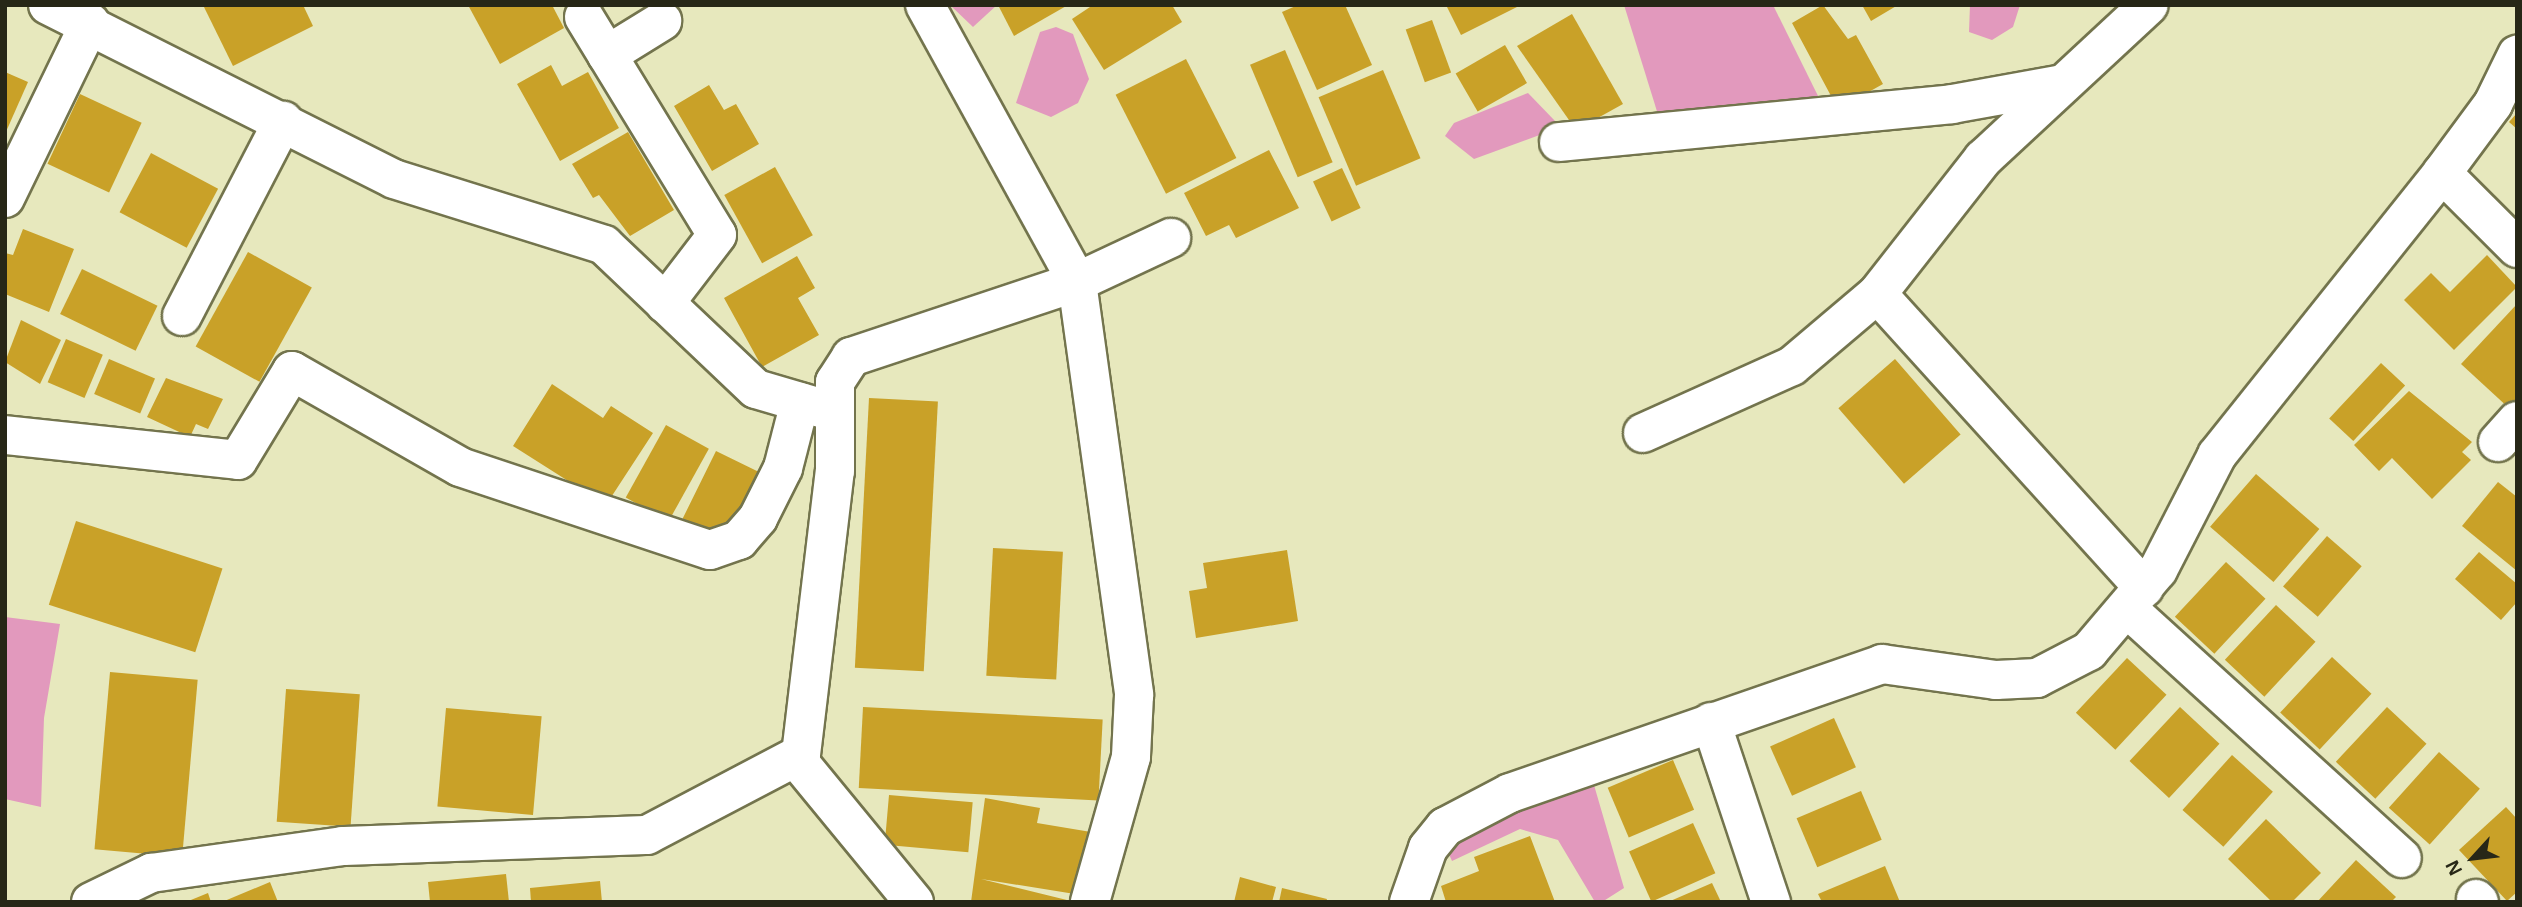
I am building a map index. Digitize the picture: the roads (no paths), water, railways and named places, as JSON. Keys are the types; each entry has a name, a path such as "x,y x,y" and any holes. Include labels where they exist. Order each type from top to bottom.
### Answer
{"street":[{"path":"48,5 90,23 394,179 604,245 757,389 818,407"},
{"path":"925,5 1077,282 1134,695 1131,757 1090,902"},
{"path":"1643,433 1792,366 1877,294 1983,159 2058,85 2149,5"},
{"path":"584,17 717,235 664,303"},
{"path":"607,55 662,21"},
{"path":"5,198 90,23"},
{"path":"1409,902 1428,848 1479,805 1882,664 1996,680 2038,678 2088,651 2136,598 2217,455 2442,173 2493,104 2517,55"},
{"path":"1559,142 1952,104 2058,85"},
{"path":"182,316 283,121"},
{"path":"2442,173 2517,248"},
{"path":"5,435 238,460 292,371 460,467 710,550 739,540 758,519 818,407 851,357 1077,282 1171,238"},
{"path":"1877,294 2136,598 2402,858"},
{"path":"818,407 835,471 800,763 914,902"},
{"path":"1711,722 1771,902"},
{"path":"91,902 151,873 343,846 647,835 801,754"}]}
